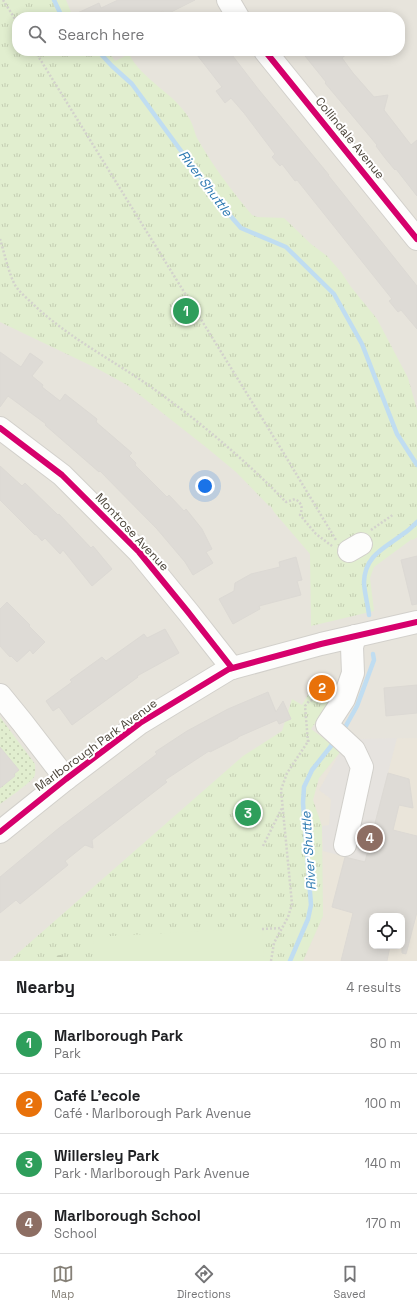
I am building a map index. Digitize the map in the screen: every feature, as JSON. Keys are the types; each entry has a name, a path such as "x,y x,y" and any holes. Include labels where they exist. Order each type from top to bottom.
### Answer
{"street":[{"path":"228,0 235,12"},
{"name":"Collindale Avenue","path":"269,56 417,239"},
{"name":"Montrose Avenue","path":"0,428 62,475 139,552 232,668"},
{"name":"Marlborough Park Avenue","path":"0,832 66,779 140,723 232,668 321,644 417,622"},
{"path":"345,845 362,767 354,750 318,734 344,699 353,673 352,647 355,636"},
{"path":"0,696 66,779"}],"path":[{"path":"3,0 12,14"},
{"path":"0,239 15,285 47,317 157,391 191,417 235,452 286,502 295,499 299,501 302,506 300,515 316,534 330,545 351,549 279,445 39,56"},
{"path":"270,961 274,943 288,917 292,904 281,790 287,773 318,734 305,706 308,701 326,697"},
{"path":"263,846 283,807"},
{"path":"262,929 282,928"}],"shaded area":[{"path":"0,0 417,0 417,961 0,961"},
{"path":"397,738 365,862 323,851 322,826 329,825 331,799 319,790 341,751 351,739"},
{"path":"417,738 417,961 303,961 323,916 322,826 312,800 319,778 351,739"}],"green space":[{"path":"0,0 66,0 71,12 12,12 12,56 112,56 115,61 125,56 130,56 142,72 182,109 190,120 197,138 209,158 252,215 257,217 284,218 311,244 327,256 341,272 377,319 408,378 417,410 417,537 413,540 412,539 374,567 370,578 374,611 311,626 310,554 274,512 270,505 269,506 236,472 127,385 98,369 0,322"},
{"path":"335,690 333,698 311,729 341,751 319,778 313,800 322,826 323,916 303,961 9,961 243,756 282,731 292,699 302,705 308,695"},
{"path":"0,717 35,764 35,776 32,780 0,804"},
{"path":"262,928 264,961 94,961 93,937"},
{"path":"61,955 64,957 65,961 38,961 40,959 51,960 53,959 51,956"}],"building":[{"path":"118,0 195,0 171,12 80,12 99,3 101,8"},
{"path":"198,56 233,56 329,175 417,286 417,329 401,310 398,312 389,301 392,299 297,180 295,181 282,164 280,166 272,157 275,154 244,113 231,98 225,103 216,91 222,87"},
{"path":"305,56 344,56 342,58 374,97 388,95 384,110 411,145 417,140 417,196 325,83 326,82"},
{"path":"0,352 21,367 30,353 43,362 32,376 43,385 42,387 60,401 65,394 97,419 96,422 132,453 129,456 136,463 135,465 167,497 169,495 184,511 186,509 202,529 212,549 206,552 213,563 193,575 185,562 157,529 100,471 99,472 45,425 46,424 8,396 0,407"},
{"path":"0,466 22,486 25,483 58,515 59,514 91,548 93,546 112,569 92,586 63,550 60,554 45,538 42,541 36,534 35,535 0,500"},
{"path":"417,556 417,604 412,605 401,560"},
{"path":"296,557 302,580 297,581 301,595 259,606 260,609 233,624 219,599 234,591 235,583 251,574 280,567 279,562"},
{"path":"7,602 45,642 33,654 30,650 17,662 0,646 0,609"},
{"path":"165,629 179,653 137,676 138,677 72,725 59,707 53,711 46,701 72,682 70,680 102,657 106,661 144,634 147,638"},
{"path":"417,685 417,713 386,716 384,688"},
{"path":"268,692 276,712 283,701 291,719 279,724 277,720 238,737 210,752 209,751 165,780 167,782 92,840 93,848 85,845 65,861 68,865 20,904 16,900 0,913 0,877 59,828 157,754 155,752 187,731 228,709"},
{"path":"0,747 19,770 14,774 15,776 0,788"},
{"path":"388,773 409,779 413,808 399,805 393,830 417,836 417,912 406,954 402,953 402,949 405,949 405,913 369,913 369,949 389,949 387,961 341,961 353,913 332,907 345,857 365,862"}],"waterway":[{"name":"River Shuttle","path":"54,0 60,12"},
{"name":"River Shuttle","path":"103,56 132,84 220,204 241,228 286,247 334,294 362,344 397,434 417,465"},
{"name":"River Shuttle","path":"369,615 364,582 368,565 377,553 417,522"},
{"name":"River Shuttle","path":"343,731 357,706 374,660 373,654"},
{"name":"River Shuttle","path":"290,961 308,919 311,905 303,803 304,787 312,770 335,741"}],"cycle path":[{"path":"269,56 417,239"},
{"path":"0,428 62,475 139,552 232,668"},
{"path":"0,832 66,779 140,723 229,669 321,644 417,622"}],"place":[{"name":"Marlborough Park","path":"186,311"},
{"name":"Café L'ecole","path":"322,688"},
{"name":"Willersley Park","path":"248,813"},
{"name":"Marlborough School","path":"370,838"}]}
